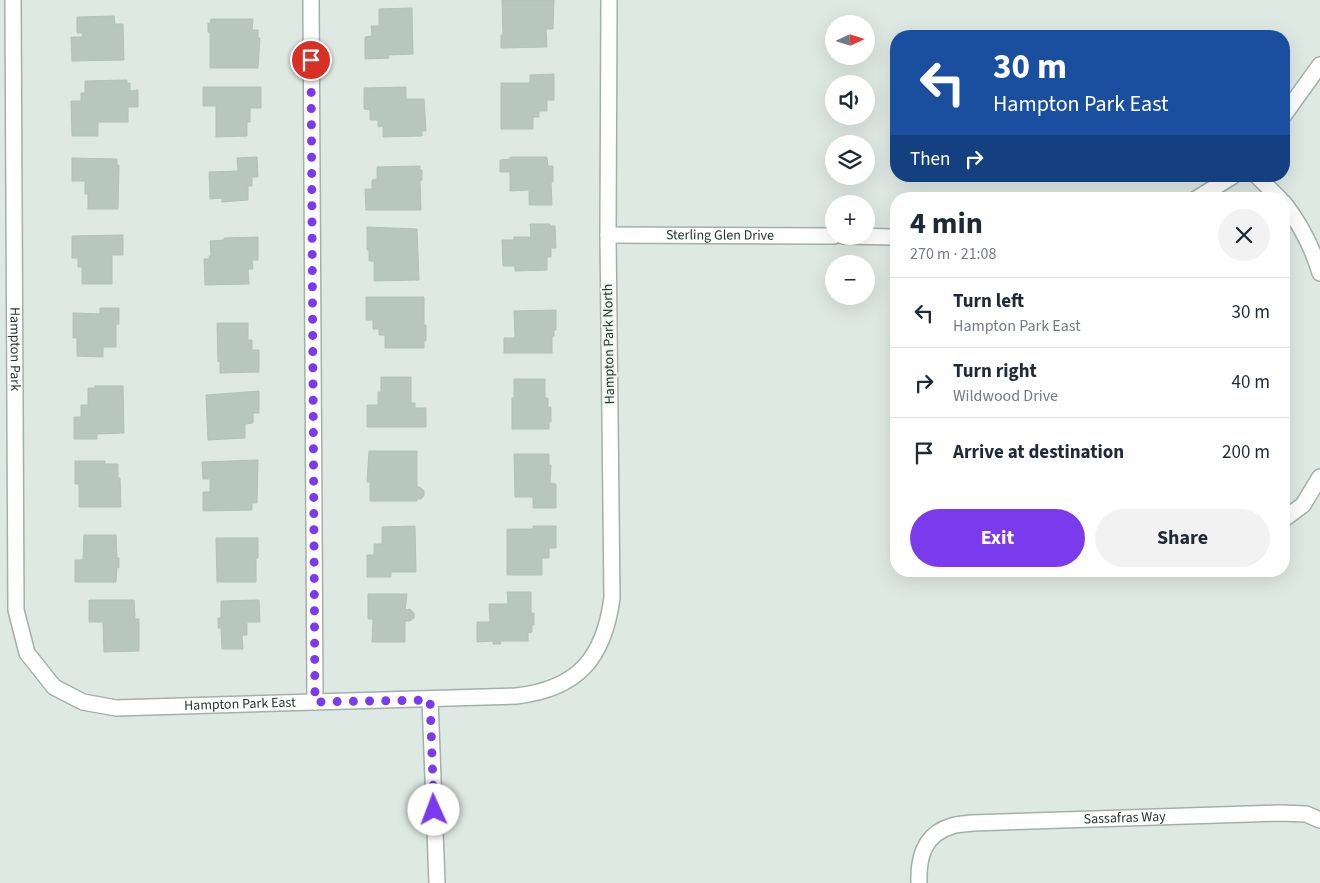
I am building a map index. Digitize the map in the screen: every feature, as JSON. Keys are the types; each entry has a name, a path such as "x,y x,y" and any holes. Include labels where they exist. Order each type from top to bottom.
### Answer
{"street":[{"name":"Hampton Park","path":"13,0 16,610 26,653 54,687"},
{"path":"311,0 315,702"},
{"name":"Hampton Park North","path":"574,677 588,663 601,644 609,621 612,598 608,235 609,0"},
{"path":"1290,107 1320,65"},
{"path":"1207,192 1223,182"},
{"path":"1263,182 1273,192"},
{"path":"1290,211 1299,222 1315,254 1320,273"},
{"name":"Sterling Glen Drive","path":"608,235 825,236"},
{"path":"875,237 890,237"},
{"path":"1290,515 1303,505 1320,476"},
{"name":"Hampton Park East","path":"54,687 83,702 116,708 430,700 528,695 545,692 574,677"},
{"path":"430,700 437,883"},
{"name":"Sassafras Way","path":"919,883 920,854 932,837 951,826 972,823 1281,813 1306,814 1320,820"}],"building":[{"path":"502,0 554,0 553,29 546,29 547,47 501,48 501,35 503,35"},
{"path":"412,8 413,54 388,55 389,58 365,59 365,37 372,36 371,26 379,26 379,9"},
{"path":"114,16 115,24 123,24 124,60 72,61 71,37 83,37 82,33 77,33 77,17"},
{"path":"211,19 253,19 252,30 258,30 258,38 260,38 258,68 210,68 210,32 208,32 208,23 210,23"},
{"path":"554,74 554,100 547,100 547,111 539,111 539,117 533,117 533,129 501,129 501,83 530,83 530,75"},
{"path":"127,80 127,83 130,83 130,91 138,90 138,107 128,107 128,122 98,122 98,136 72,136 71,101 81,101 81,93 85,93 85,81"},
{"path":"203,87 261,87 261,108 250,108 247,136 216,137 216,106 203,106"},
{"path":"406,87 406,99 424,99 426,131 422,131 422,136 383,137 383,126 378,127 378,120 370,120 370,110 364,109 364,88"},
{"path":"257,157 258,177 252,177 252,186 248,186 248,200 222,202 222,198 210,199 209,172 238,171 237,158"},
{"path":"510,157 547,157 548,166 553,166 553,182 551,182 552,205 529,205 529,190 510,191 510,172 500,172 500,160 510,159"},
{"path":"72,158 117,159 117,165 119,165 118,209 88,209 88,194 85,194 85,181 72,181"},
{"path":"420,166 420,170 422,170 422,180 420,180 421,210 366,210 365,189 372,189 372,180 377,179 377,167"},
{"path":"530,224 550,224 550,226 555,226 556,248 551,248 551,257 547,257 547,270 515,271 515,266 503,266 502,240 514,240 514,237 531,237"},
{"path":"367,227 417,229 419,280 374,281 374,261 369,261 369,250 367,250"},
{"path":"123,235 123,255 112,255 112,284 82,284 82,267 78,267 78,258 72,258 72,236"},
{"path":"258,237 258,260 252,260 253,269 248,269 249,284 205,285 204,259 209,259 209,256 211,256 210,241 224,240 224,238"},
{"path":"366,297 424,297 426,341 424,341 424,348 385,348 385,335 379,335 379,329 373,329 373,320 366,320"},
{"path":"100,308 119,308 119,324 116,324 116,347 103,347 103,357 77,356 77,338 73,338 73,313 100,314"},
{"path":"556,310 556,330 554,330 554,336 552,336 552,353 504,353 504,338 515,338 514,311"},
{"path":"217,323 248,323 248,340 252,340 252,350 259,350 259,372 220,373"},
{"path":"381,377 411,377 411,403 415,403 415,408 426,408 426,427 367,427 367,405 378,405 378,392 381,392"},
{"path":"514,379 545,379 545,398 548,398 548,407 551,407 549,429 512,429"},
{"path":"95,386 123,386 124,433 97,434 97,439 74,439 74,417 81,417 81,405 88,405 88,388 95,388"},
{"path":"259,391 259,413 253,413 253,423 245,424 245,438 208,440 206,395"},
{"path":"369,451 417,451 417,487 424,491 424,496 421,499 417,499 417,501 370,501 370,482 367,482"},
{"path":"514,454 549,454 549,465 551,465 550,483 556,484 556,508 533,508 533,497 515,497"},
{"path":"258,460 257,503 252,503 252,510 203,511 203,492 210,492 210,479 203,479 202,462"},
{"path":"75,461 105,461 105,464 118,464 121,507 79,507 79,484 75,484"},
{"path":"415,526 416,572 391,572 391,577 367,577 367,555 374,555 374,544 382,544 382,527"},
{"path":"533,526 556,526 556,548 549,548 549,558 542,558 542,575 507,575 507,529 533,529"},
{"path":"84,535 116,535 119,568 117,567 116,582 75,582 75,560 83,560"},
{"path":"216,538 258,538 256,582 217,582"},
{"path":"507,592 531,592 531,613 534,613 534,625 532,625 532,632 528,633 528,641 500,641 501,644 493,644 493,641 477,642 477,622 490,622 489,604 508,604"},
{"path":"368,594 407,594 405,610 410,609 414,613 414,618 410,621 405,621 405,642 372,642 373,619 368,619"},
{"path":"89,600 134,600 135,619 139,619 139,651 104,652 103,622 89,622"},
{"path":"259,600 260,622 247,622 247,635 242,635 243,649 222,649 221,628 218,628 218,618 221,618 221,601"}],"route":[{"path":"311,60 315,702 430,700 434,810"}]}
